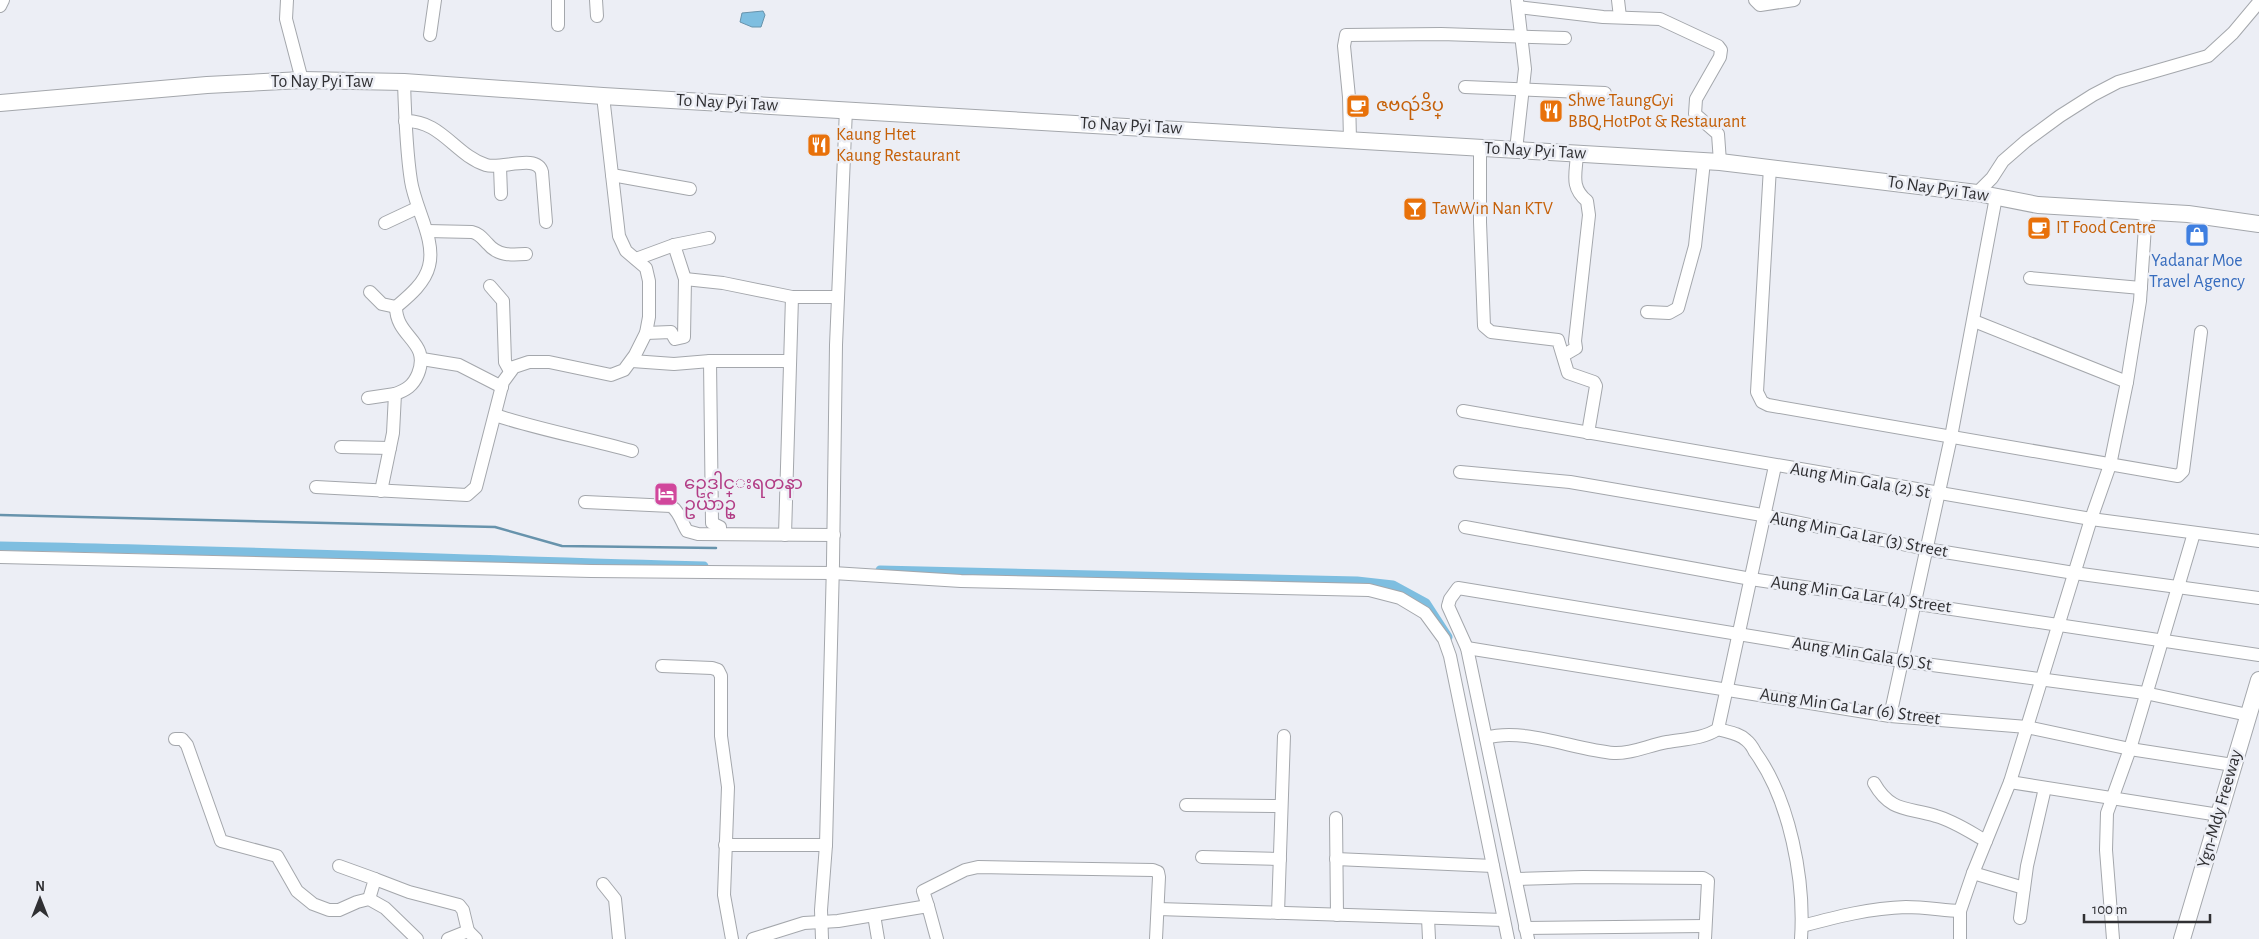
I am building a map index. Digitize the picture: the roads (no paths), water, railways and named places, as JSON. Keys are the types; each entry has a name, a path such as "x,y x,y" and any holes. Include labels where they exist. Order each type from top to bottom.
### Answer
{"main road":[{"name":"To Nay Pyi Taw","path":"0,102 207,85 302,80 404,82 603,96 1712,161 1977,193 2038,205 2146,211 2259,224"},
{"name":"Ygn-Mdy Freeway","path":"2182,939 2259,680"}],"street":[{"path":"0,6 3,0"},
{"path":"287,0 286,19 302,80"},
{"path":"430,35 435,0"},
{"path":"558,0 558,25"},
{"path":"596,0 596,16"},
{"path":"1618,0 1620,17"},
{"path":"1754,0 1760,5 1794,0"},
{"path":"1977,193 1992,178 2003,162 2026,140 2060,116 2118,82 2208,56 2233,33 2259,2"},
{"path":"1516,150 1526,69 1517,3 1602,17 1620,17 1630,20 1660,19 1718,46 1721,50 1720,57 1696,99 1694,106 1695,114 1701,121 1713,128 1718,134 1695,246 1678,308 1669,313 1647,312"},
{"path":"1350,140 1349,97 1344,46 1344,36 1346,35 1441,34 1565,38"},
{"path":"396,307 412,294 426,273 430,256 427,231 417,208 411,180 405,122 404,82"},
{"path":"1466,87 1605,92"},
{"path":"316,487 463,495 470,493 476,487 502,387 510,371 520,364 549,362 611,375 624,370 632,361 646,333 650,317 649,280 646,268 626,251 619,236 603,96"},
{"path":"822,939 823,921 821,910 826,845 834,536 838,297 846,109"},
{"path":"405,122 426,124 476,162 492,167 537,163 541,167 546,222"},
{"path":"1480,148 1480,222 1484,326 1491,332 1558,340 1568,373 1594,382 1596,386 1588,433"},
{"path":"1564,356 1576,348 1575,340 1589,215 1587,201 1577,191 1575,186 1577,154"},
{"path":"500,167 501,194"},
{"path":"1770,167 1757,392 1762,402 1768,405 2172,477 2180,475 2183,471 2201,332"},
{"path":"612,175 690,189"},
{"path":"1890,716 1974,321 1996,197"},
{"path":"385,223 417,208"},
{"path":"1960,939 1960,911 1972,873 2010,782 2091,519 2110,465 2141,288 2146,211"},
{"path":"427,231 472,232 478,234 494,250 509,256 526,254"},
{"path":"636,259 674,245 709,238"},
{"path":"646,333 671,332 675,339 684,338 685,279 674,245"},
{"path":"2030,278 2141,288"},
{"path":"685,279 732,284 792,297 838,297"},
{"path":"490,286 503,300 505,362 510,371"},
{"path":"370,292 382,304 396,307"},
{"path":"784,535 792,297"},
{"path":"368,398 395,394 411,386 418,375 422,359 421,353 399,323 396,307"},
{"path":"1974,321 2126,382"},
{"path":"422,359 459,365 502,387"},
{"path":"632,361 674,364 710,361 789,361"},
{"path":"710,361 712,523 720,527 720,534"},
{"path":"380,491 390,448 395,394"},
{"name":"Aung Min Gala (2) St","path":"1463,411 2091,519 2259,541"},
{"path":"495,415 526,425 569,433 632,451"},
{"path":"342,447 390,448"},
{"path":"1718,729 1751,579 1762,515 1774,466"},
{"name":"Aung Min Ga Lar (3) Street","path":"1460,472 1570,482 1762,515 1926,550 2074,573 2259,598"},
{"path":"585,502 671,506 677,511 680,521 687,531 720,534 834,536"},
{"name":"Aung Min Ga Lar (4) Street","path":"1466,527 1751,579 2259,655"},
{"path":"2113,939 2108,897 2105,834 2107,813 2130,749 2194,533"},
{"path":"0,557 591,571 833,569 962,581 1369,590 1400,598 1425,613 1444,639 1450,656 1508,939"},
{"name":"Aung Min Gala (5) St","path":"1467,648 1448,606 1453,593 1458,588 1902,661 2145,694 2248,715"},
{"path":"1467,648 1527,933 1705,926"},
{"name":"Aung Min Ga Lar (6) Street","path":"1467,648 1890,716 2027,727 2130,749 2233,764"},
{"path":"662,666 712,668 718,670 721,676 721,736 728,787 724,895 732,939"},
{"path":"1486,738 1508,735 1526,736 1617,753 1660,743 1703,737 1718,729 1736,734 1747,740 1770,773 1792,840 1798,872 1802,926 1801,939"},
{"path":"1278,913 1284,736"},
{"path":"175,739 182,739 187,745 221,841 277,856 297,891 321,908 339,910 369,899 385,908 417,939"},
{"path":"2010,782 2220,815"},
{"path":"1874,783 1880,794 1896,807 1936,816 1986,841"},
{"path":"2020,918 2024,888 2045,788"},
{"path":"1186,804 1281,806"},
{"path":"1336,818 1337,916"},
{"path":"726,845 826,845"},
{"path":"1202,857 1280,858"},
{"path":"1336,859 1493,866"},
{"path":"340,866 409,892 459,905 463,910 472,935 448,939"},
{"path":"937,939 923,891 972,868 1156,870 1159,877 1156,939"},
{"path":"1972,873 2024,888"},
{"path":"1517,880 1583,877 1703,878 1708,884 1704,939"},
{"path":"369,899 375,878"},
{"path":"603,884 614,899 619,939"},
{"path":"753,939 790,927 928,906"},
{"path":"1802,926 1852,913 1880,909 1907,907 1960,911"},
{"path":"1158,909 1504,920"},
{"path":"874,915 878,939"},
{"path":"1428,918 1430,939"}],"water":[{"path":"763,11 765,15 761,27 752,27 740,22 742,13"}],"waterway":[{"path":"0,515 495,527 562,546 716,548"},
{"path":"0,546 704,566"},
{"path":"880,570 1357,581 1393,585 1426,603 1448,637"}],"place":[{"name":"ဇဗၺဴဒိပ္","path":"1358,106"},
{"name":"Shwe TaungGyi BBQ,HotPot & Restaurant","path":"1551,111"},
{"name":"Kaung Htet Kaung Restaurant","path":"819,145"},
{"name":"TawWin Nan KTV","path":"1415,209"},
{"name":"IT Food Centre","path":"2039,228"},
{"name":"Yadanar Moe Travel Agency","path":"2197,235"},
{"name":"ဥေဒါင္းရတနာ ဥယ်ာဥ္","path":"666,494"}]}
